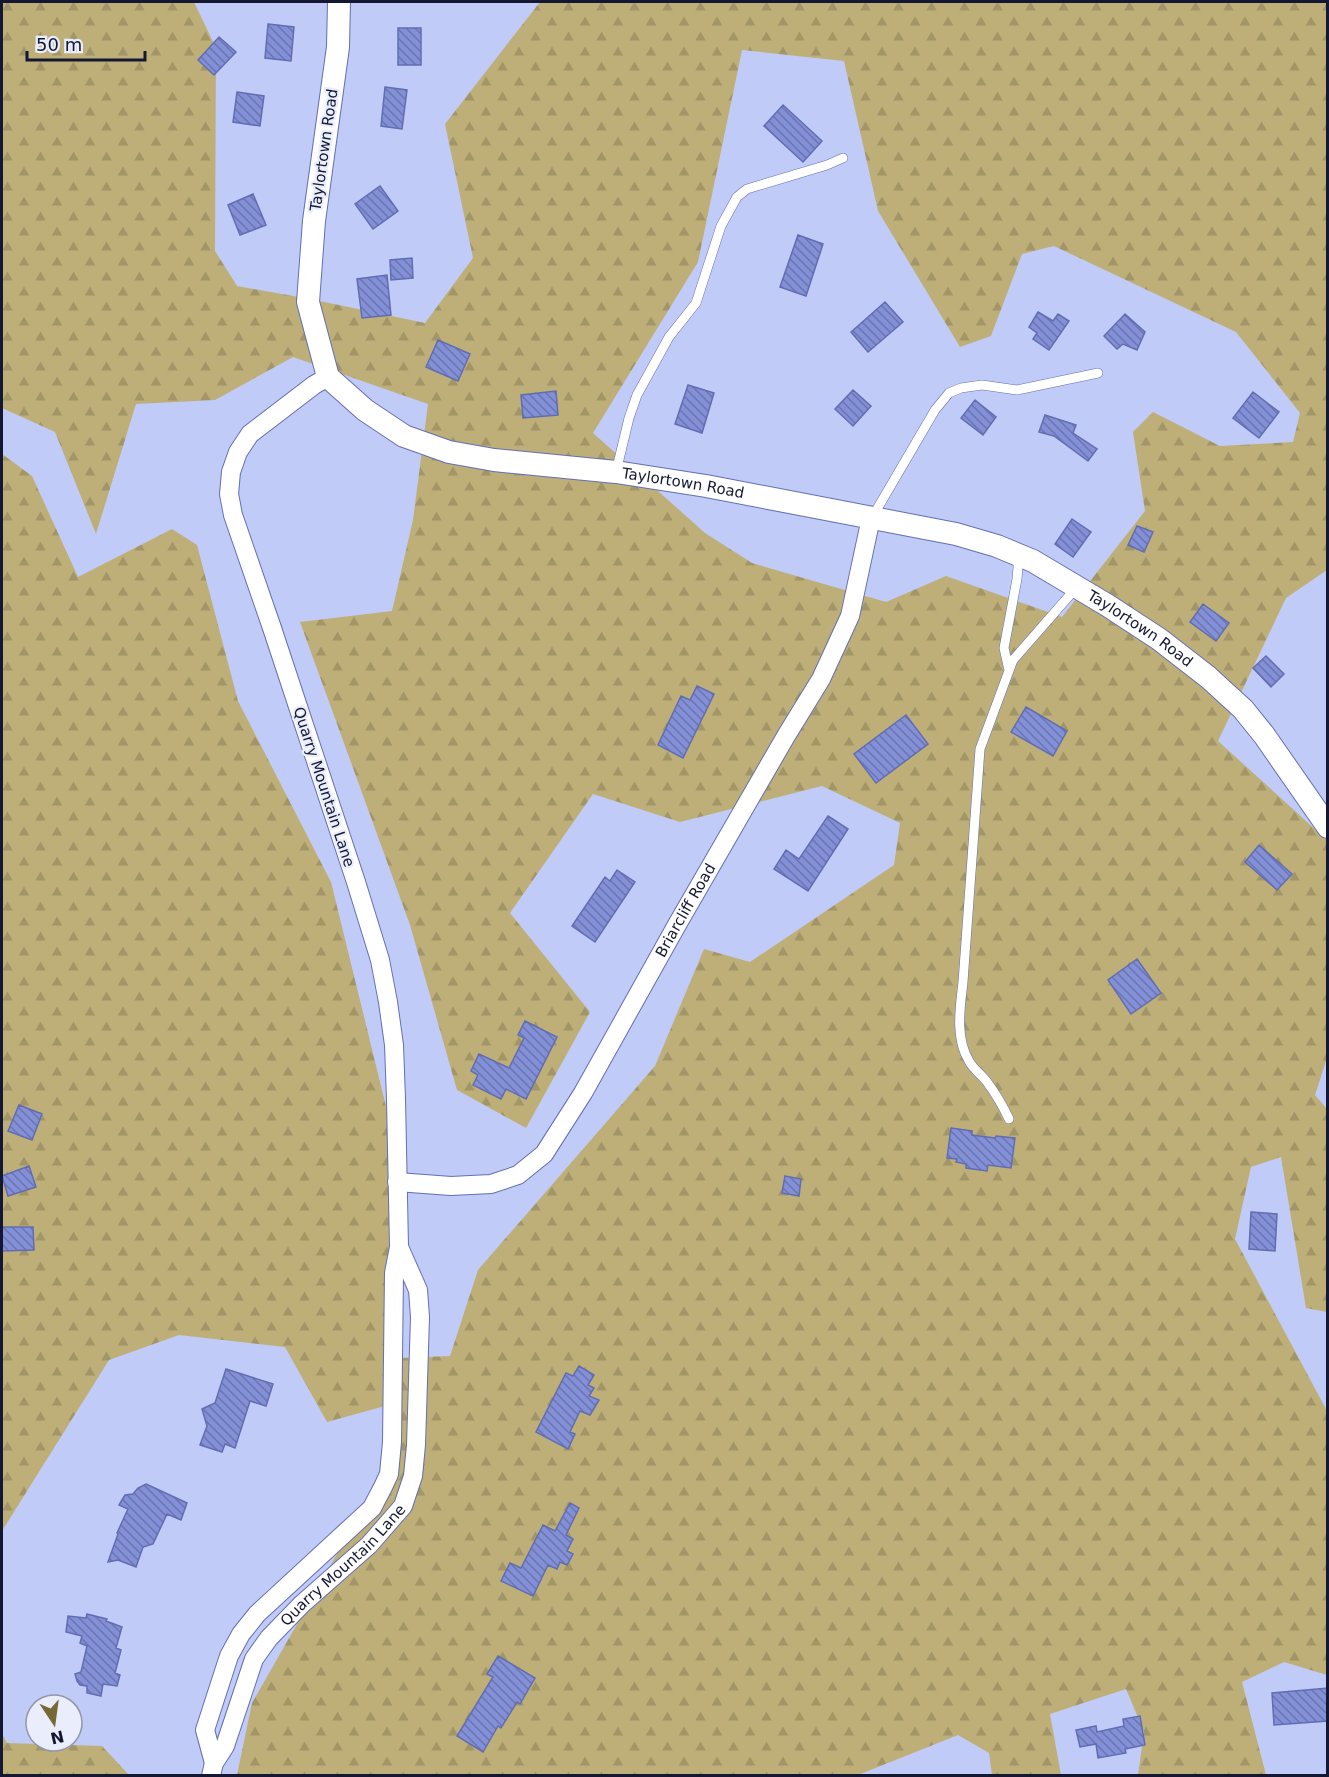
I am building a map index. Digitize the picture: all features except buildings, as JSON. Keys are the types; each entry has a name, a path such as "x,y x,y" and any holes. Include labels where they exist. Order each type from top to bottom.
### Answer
{"street":[{"name":"Taylortown Road","path":"339,2 338,47 314,221 308,302 328,377 365,410 404,435 449,452 494,460 616,472 706,486 956,534 997,546 1033,561 1160,639 1208,677 1243,710 1264,735 1328,827"},
{"name":"Quarry Mountain Lane","path":"212,1769 205,1730 229,1656 241,1634 257,1614 372,1508 389,1474 391,1455 394,1273 399,1246 394,1045 388,1002 380,960 356,882 232,515 229,494 234,462 249,434 328,377"},
{"name":"Briarcliff Road","path":"397,1182 451,1186 491,1184 518,1175 544,1154 583,1093 678,922 821,679 850,616 871,518"},
{"name":"Quarry Mountain Lane","path":"212,1769 225,1746 254,1659 269,1638 369,1545 403,1506 413,1476 415,1456 420,1317 418,1290 399,1246"},
{"path":"391,1455 415,1456"},
{"path":"272,1600 289,1618"}],"lane":[{"path":"616,472 637,395 669,337 696,303 721,226 737,197 747,189 843,158"},
{"path":"871,518 935,410 949,393 961,388 982,386 1017,390 1098,373"},
{"path":"1009,670 1004,648 1017,579 1019,555"},
{"path":"1009,1119 998,1096 969,1063 960,1033 980,749 1013,660 1077,587"}],"green space":[{"path":"2,2 194,2 216,48 215,251 237,286 425,323 473,258 445,124 540,2 1327,2 1327,570 1286,598 1218,741 1328,841 1328,1055 1315,1095 1327,1109 1327,1312 1306,1308 1281,1157 1251,1167 1235,1239 1327,1411 1327,1675 1284,1662 1242,1682 1266,1775 1138,1775 1144,1732 1126,1689 1050,1714 1061,1775 992,1775 989,1753 958,1735 858,1775 237,1775 252,1703 353,1526 395,1481 400,1358 450,1356 478,1270 655,1066 704,949 750,962 894,865 900,823 822,786 680,822 593,794 510,913 590,1012 526,1128 457,1090 410,925 300,622 392,611 413,520 428,404 293,357 215,400 136,404 96,534 55,432 2,408","holes":["742,50 844,61 878,211 960,347 991,336 1022,254 1054,246 1236,332 1300,413 1293,442 1220,446 1153,412 1133,432 1145,511 1062,617 946,576 886,602 752,563 705,533 593,433 698,262"]},
{"path":"2,454 32,476 78,577 172,529 197,545 238,701 331,882 394,1139 385,1406 327,1422 285,1347 179,1335 109,1360 2,1531"},
{"path":"2,1734 7,1743 24,1744 24,1753 84,1753 84,1745 102,1746 129,1775 2,1775"}]}
